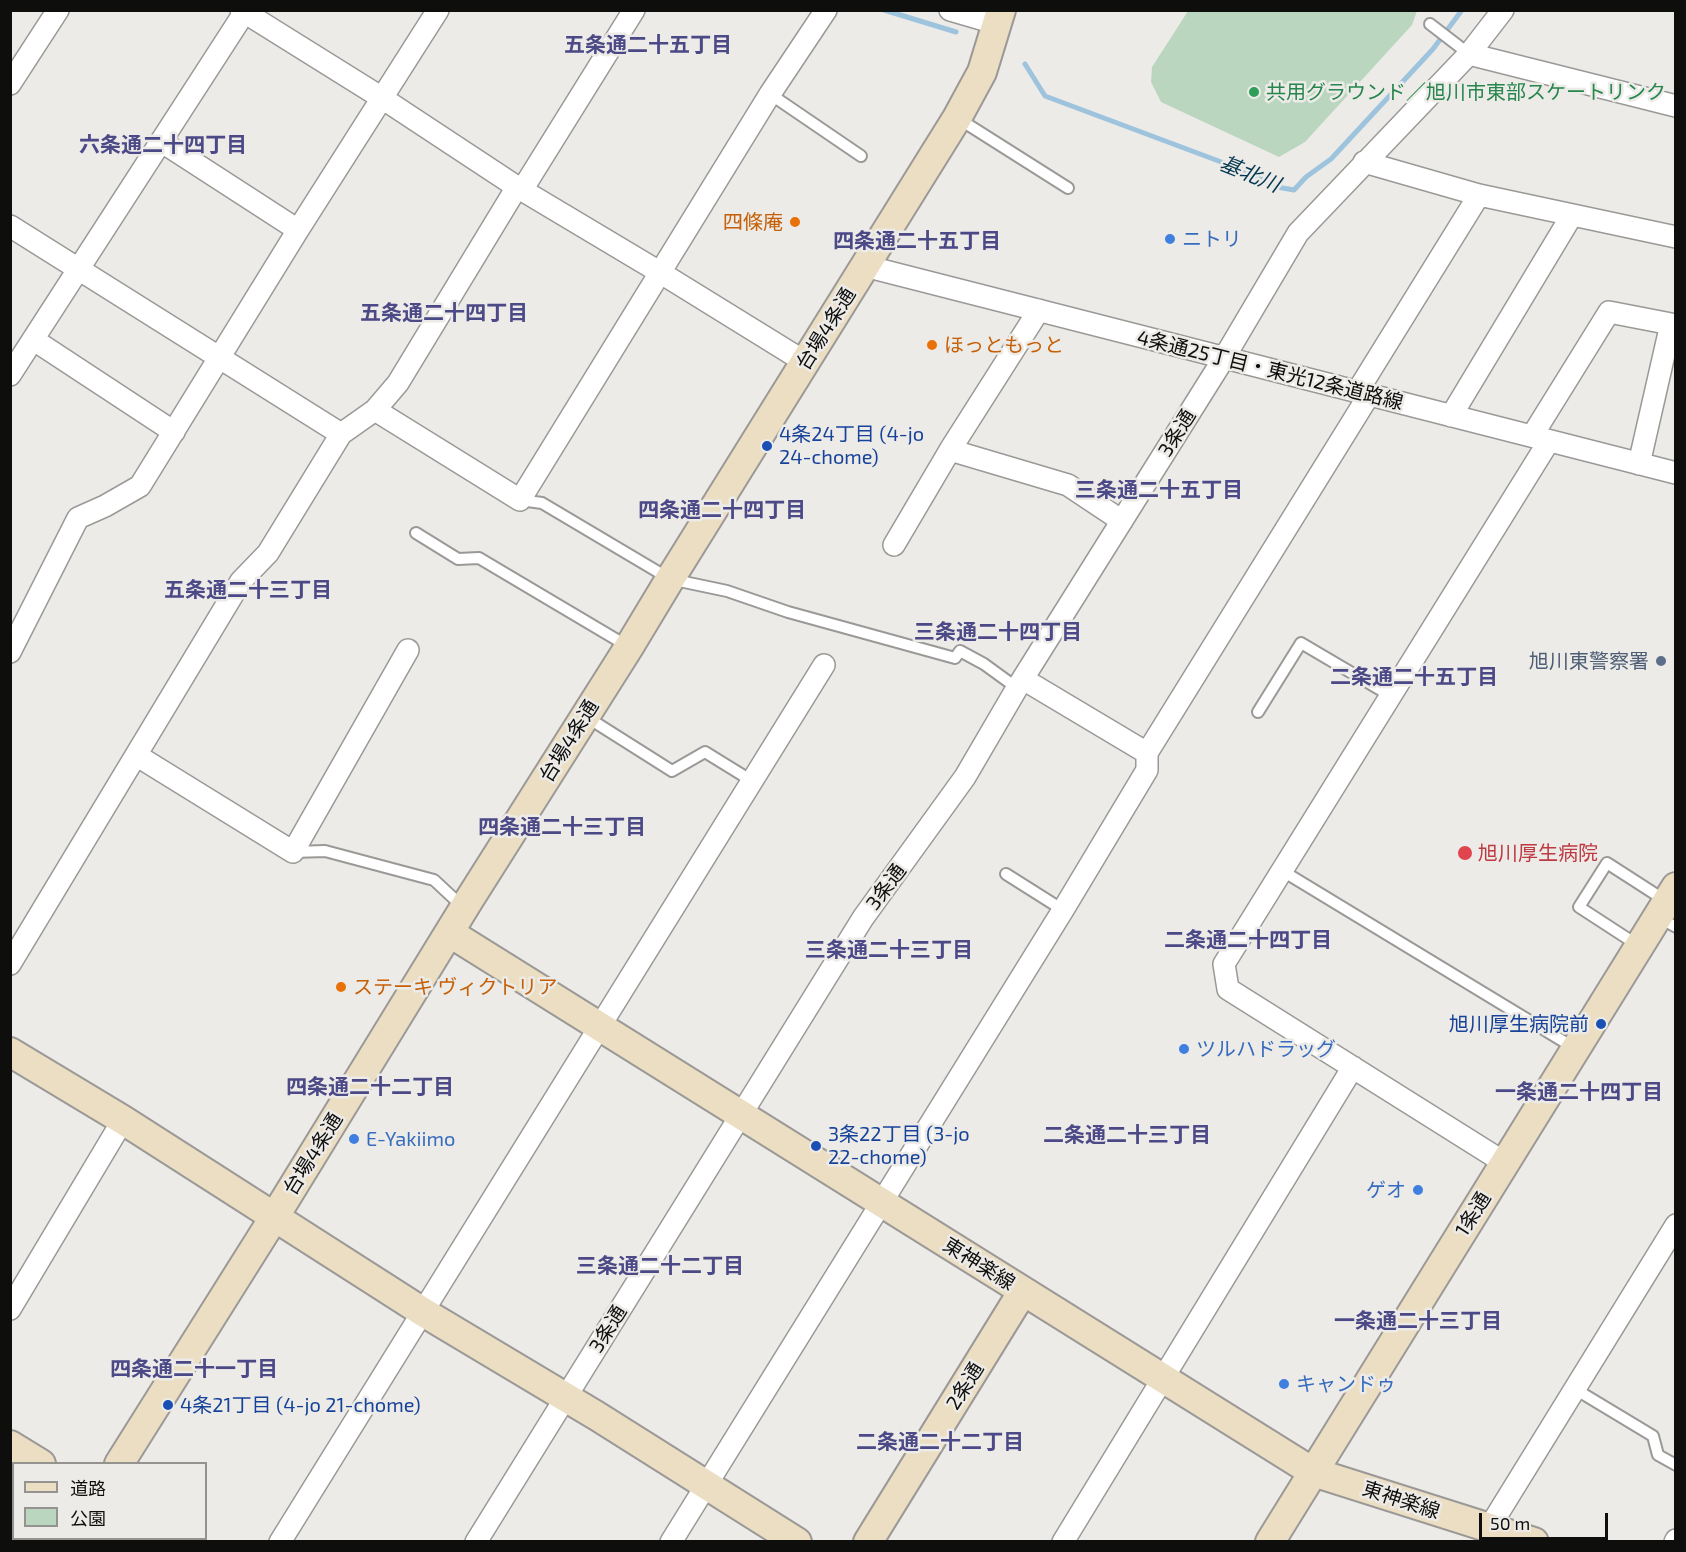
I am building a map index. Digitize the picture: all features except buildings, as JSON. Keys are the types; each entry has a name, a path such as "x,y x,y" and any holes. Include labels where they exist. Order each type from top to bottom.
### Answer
{"street":[{"path":"10,84 58,10"},
{"path":"10,652 78,518 140,486 298,230 438,10"},
{"path":"10,964 241,581 268,553 341,434 375,410 398,383 519,188 634,10"},
{"path":"375,410 520,500 770,94 825,10"},
{"path":"950,10 1000,17"},
{"name":"3条通","path":"476,1542 863,918 965,777 1020,684 1224,358 1298,233 1503,10"},
{"path":"10,375 162,142 244,11 519,188 806,362"},
{"name":"台場4条通","path":"120,1462 957,118 982,72 1000,17"},
{"path":"1464,51 1676,106"},
{"path":"162,142 298,230"},
{"path":"1364,162 1479,195 1676,237"},
{"path":"671,1542 1063,910 1147,770 1147,753 1479,195"},
{"path":"1451,416 1572,216"},
{"path":"10,226 341,434"},
{"name":"4条通25丁目・東光12条道路線","path":"866,266 1676,473"},
{"path":"894,545 950,450 1039,310"},
{"path":"1505,1163 1228,989 1224,964 1391,696 1540,439 1609,312 1671,324 1639,464"},
{"path":"34,340 174,432"},
{"path":"950,450 1068,485 1122,521"},
{"path":"136,755 293,852 408,650"},
{"path":"280,1542 824,665"},
{"path":"1020,684 1147,753"},
{"name":"1条通","path":"1270,1542 1639,946 1669,908"},
{"name":"東神楽線","path":"450,933 1023,1292 1165,1377 1313,1472 1534,1542"},
{"path":"10,1052 123,1119 423,1312 566,1398 796,1542"},
{"path":"1063,1542 1353,1067"},
{"path":"10,1309 123,1119"},
{"path":"1489,1528 1676,1225"},
{"name":"2条通","path":"868,1542 1023,1292"},
{"path":"10,1445 38,1462"}],"lane":[{"path":"1430,24 1464,51"},
{"path":"770,94 861,156"},
{"path":"957,118 1068,188"},
{"path":"520,500 542,503 669,579 727,591 788,612 955,658 960,651 1020,684"},
{"path":"416,533 458,559 479,558 629,647"},
{"path":"1258,712 1301,643 1391,696"},
{"path":"585,716 672,771 705,752 753,781"},
{"path":"293,852 325,851 434,880 464,908"},
{"path":"1639,946 1579,907 1607,862 1669,908"},
{"path":"1281,870 1576,1049"},
{"path":"1006,874 1063,910"},
{"path":"1575,1389 1653,1436 1658,1455 1676,1465"}],"green space":[{"name":"共用グラウンド／旭川市東部スケートリンク","path":"1188,11 1417,11 1412,25 1305,142 1279,157 1161,102 1151,82 1152,67"}],"waterway":[{"name":"基北川","path":"884,10 956,32"},
{"name":"基北川","path":"1025,64 1045,96 1240,169 1277,187 1294,190 1306,177 1331,159 1433,49 1462,10"}],"place":[{"name":"共用グラウンド／旭川市東部スケートリンク","path":"1254,92"},
{"name":"四條庵","path":"795,222"},
{"name":"ニトリ","path":"1170,239"},
{"name":"ほっともっと","path":"932,345"},
{"name":"4条24丁目 (4-jo 24-chome)","path":"767,446"},
{"name":"旭川東警察署","path":"1661,661"},
{"name":"旭川厚生病院","path":"1465,853"},
{"name":"ステーキ ヴィクトリア","path":"341,987"},
{"name":"旭川厚生病院前","path":"1601,1024"},
{"name":"ツルハドラッグ","path":"1184,1049"},
{"name":"E-Yakiimo","path":"354,1139"},
{"name":"3条22丁目 (3-jo 22-chome)","path":"816,1146"},
{"name":"ゲオ","path":"1418,1190"},
{"name":"キャンドゥ","path":"1284,1384"},
{"name":"4条21丁目 (4-jo 21-chome)","path":"168,1405"}],"district":[{"name":"五条通二十五丁目","path":"648,45"},
{"name":"六条通二十四丁目","path":"163,145"},
{"name":"四条通二十五丁目","path":"917,241"},
{"name":"五条通二十四丁目","path":"444,313"},
{"name":"三条通二十五丁目","path":"1159,490"},
{"name":"四条通二十四丁目","path":"722,510"},
{"name":"五条通二十三丁目","path":"248,590"},
{"name":"三条通二十四丁目","path":"998,632"},
{"name":"二条通二十五丁目","path":"1414,677"},
{"name":"四条通二十三丁目","path":"562,827"},
{"name":"二条通二十四丁目","path":"1248,940"},
{"name":"三条通二十三丁目","path":"889,950"},
{"name":"四条通二十二丁目","path":"370,1087"},
{"name":"一条通二十四丁目","path":"1579,1092"},
{"name":"二条通二十三丁目","path":"1127,1135"},
{"name":"三条通二十二丁目","path":"660,1266"},
{"name":"一条通二十三丁目","path":"1418,1321"},
{"name":"四条通二十一丁目","path":"194,1369"},
{"name":"二条通二十二丁目","path":"940,1442"}]}
